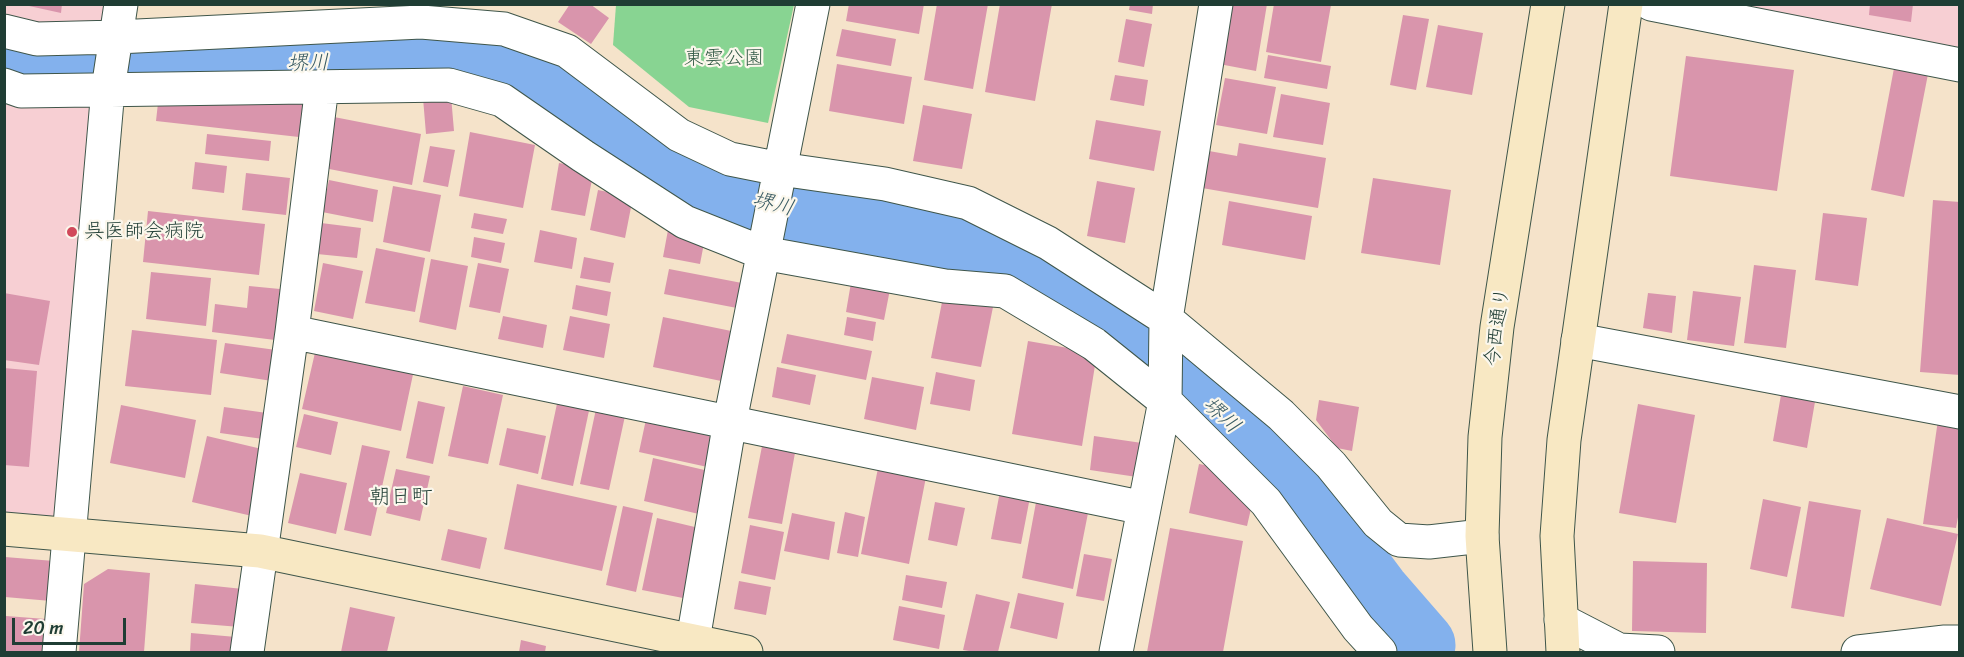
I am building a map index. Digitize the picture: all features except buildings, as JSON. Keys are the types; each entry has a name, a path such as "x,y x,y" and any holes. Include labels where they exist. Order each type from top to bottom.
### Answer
{"street":[{"path":"59,652 108,89 121,4"},
{"path":"692,647 730,421 813,4"},
{"path":"1116,652 1165,390 1166,323 1216,4"},
{"path":"1563,652 1557,536 1564,440 1626,4"},
{"path":"1651,4 1959,64"},
{"name":"今西通り","path":"1490,652 1482,536 1485,437 1497,327 1547,5"},
{"path":"4,31 37,39 420,22 504,29 567,51 679,135 778,180 885,184 968,203 1048,243 1166,323 1281,415 1331,465 1378,523 1399,540 1429,542 1482,536"},
{"path":"4,85 21,91 449,85 502,100 685,222 945,286 1005,291 1165,390 1266,502 1358,628 1380,652"},
{"path":"247,652 292,332 322,86"},
{"path":"292,332 1144,508"},
{"path":"1578,339 1959,412"},
{"path":"4,529 260,551 692,647 746,652"},
{"path":"1561,620 1618,650 1658,652"},
{"path":"1858,652 1959,642"}],"shaded area":[{"path":"5,5 122,5 63,543 5,535"},
{"path":"1693,5 1959,5 1959,68"}],"green space":[{"name":"東雲公園","path":"616,5 794,5 768,123 689,107 613,45"}],"waterway":[{"name":"堺川","path":"4,53 72,69 462,60 515,68 592,117 686,183 817,216 918,233 1011,268 1190,387 1295,485 1375,592 1421,645"}],"place":[{"name":"呉医師会病院","path":"72,232"}],"district":[{"name":"朝日町","path":"401,498"}]}
